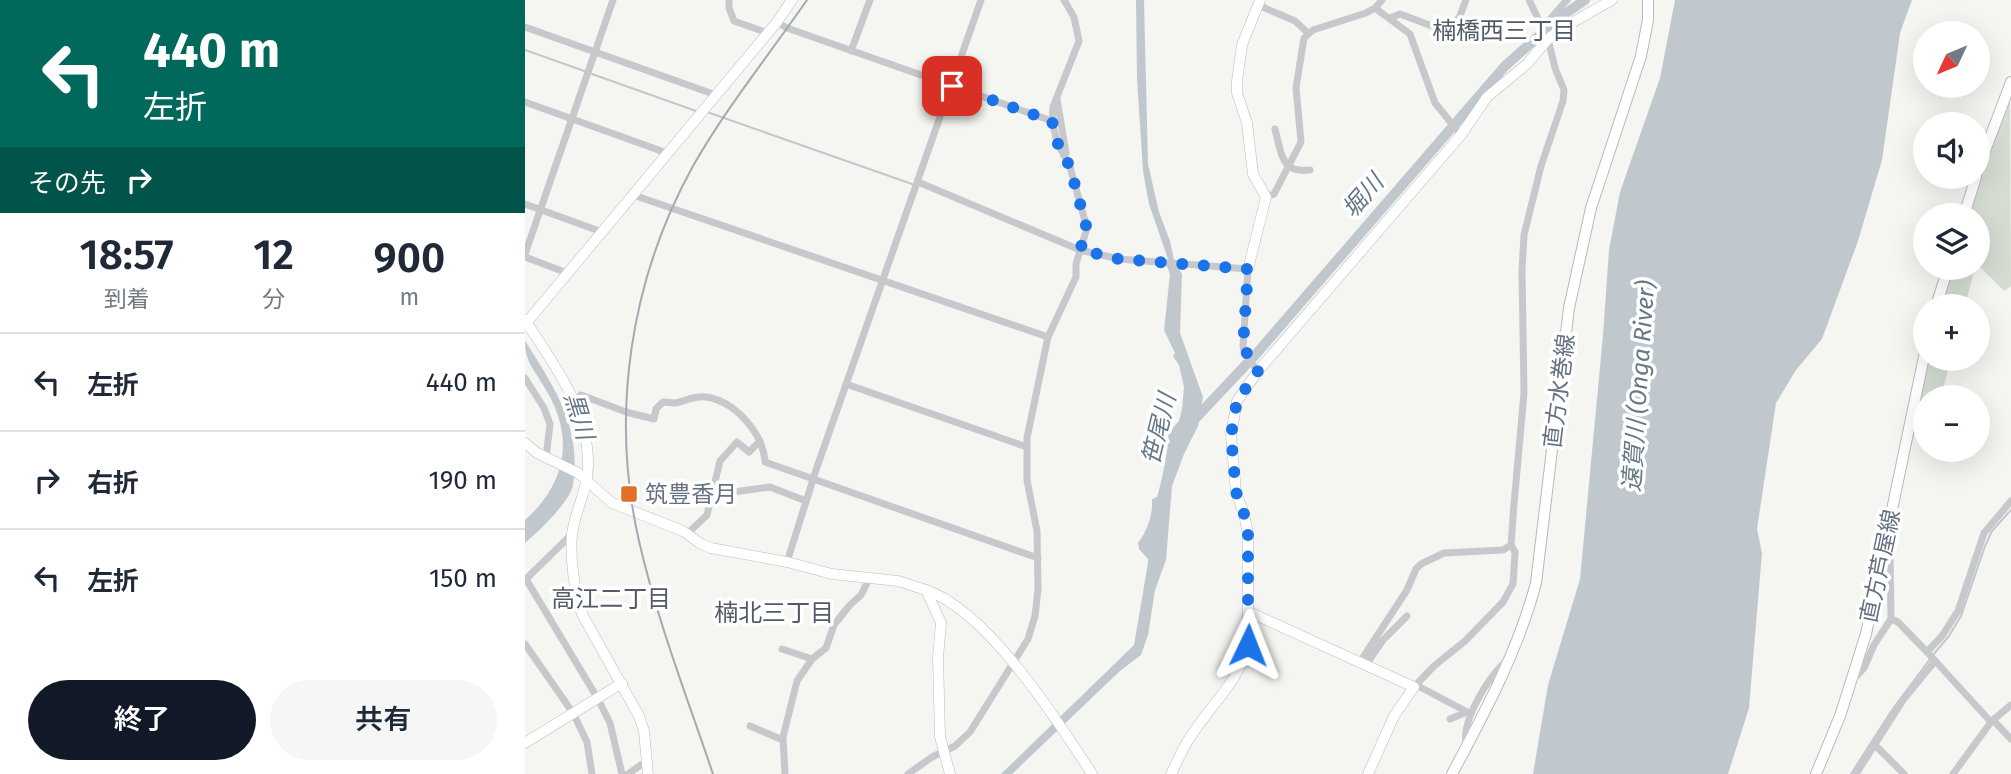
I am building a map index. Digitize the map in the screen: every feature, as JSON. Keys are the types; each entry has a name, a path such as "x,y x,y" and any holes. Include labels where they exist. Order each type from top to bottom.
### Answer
{"main road":[{"name":"直方水巻線","path":"1452,774 1509,661 1536,583 1569,308 1591,208 1640,56 1648,20 1648,0"},
{"path":"1990,138 2010,86"},
{"name":"直方芦屋線","path":"1817,774 1851,684 1866,634 1921,371"}],"street":[{"path":"566,275 525,255 613,0"},
{"path":"729,0 734,21 768,33"},
{"path":"648,774 644,731 639,716 582,614 576,598 572,534 583,476 588,465 585,431 573,398 558,370 526,321 768,33 792,0"},
{"path":"851,51 870,0"},
{"path":"787,562 846,384 981,0"},
{"path":"1064,0 1074,17 1079,41 1052,107 1052,121 1057,142 1070,167"},
{"path":"1308,33 1349,20 1375,8 1383,0"},
{"path":"1390,18 1400,14 1440,29 1448,29 1459,18 1467,0"},
{"path":"1368,774 1394,716 1414,687 1434,666 1465,641 1510,593 1513,584 1515,552 1511,545 1524,393 1524,235 1564,90 1546,32 1529,0"},
{"path":"1171,774 1187,741 1246,656 1249,612 1248,534 1236,492 1231,435 1237,401 1257,370 1460,134 1487,97 1527,64 1567,0"},
{"path":"1546,32 1561,29 1612,0"},
{"path":"1257,370 1246,356 1243,347 1248,269 1266,197 1253,174 1247,123 1237,93 1242,46 1259,3 1295,20 1308,33"},
{"path":"1375,8 1410,34 1435,103 1460,134"},
{"path":"777,22 851,51 1052,121"},
{"path":"525,27 716,95"},
{"path":"1266,197 1274,194 1301,142 1296,88 1300,53 1308,33"},
{"path":"908,774 955,746 969,732 1014,664 1028,639 1035,616 1038,558 1035,516 1027,480 1027,447 1036,385 1048,338 1076,277 1076,264 1087,229 1060,126 1057,95"},
{"path":"525,102 667,153"},
{"path":"1275,129 1284,160 1289,167 1299,171 1310,170"},
{"path":"918,182 1080,250 1119,259 1248,269"},
{"path":"633,195 1048,338"},
{"path":"525,204 602,232"},
{"path":"525,378 544,408 550,424 549,459"},
{"path":"846,384 1027,447"},
{"path":"585,431 590,430 582,396 654,419 656,410 663,402 675,403 693,397 706,397 722,402 748,422 760,441 765,462 1038,558"},
{"path":"687,534 707,515 720,461 737,442 749,452 760,441"},
{"path":"525,443 583,476 612,503 655,519 711,548 832,573 898,581 941,595 968,614 1014,664 1092,774"},
{"path":"712,495 770,487 806,501"},
{"path":"1856,774 1958,611 1984,533 2011,501"},
{"path":"572,534 526,580 610,723 622,774"},
{"path":"1851,684 1864,668 1874,645 1891,619 1891,551 1885,541"},
{"path":"1363,663 1421,564 1444,553 1503,550 1511,545"},
{"path":"785,774 783,740 797,681 812,659 826,648 834,625 861,595 870,577"},
{"path":"926,590 941,623 938,657 940,737 950,774"},
{"path":"1249,612 1414,687 1420,687 1469,713"},
{"path":"1363,663 1407,616"},
{"path":"1891,619 1898,622 2011,739"},
{"path":"525,644 573,713 587,742 592,774"},
{"path":"782,649 812,659"},
{"path":"1467,746 1465,740 1469,713 1489,680 1504,662 1509,661"},
{"path":"525,743 622,683"},
{"path":"1953,774 1992,721 2011,705"},
{"path":"1450,719 1469,713"},
{"path":"750,726 783,740"},
{"path":"1875,745 1904,774"},
{"path":"628,774 645,762"}],"shaded area":[{"path":"2010,99 2011,286 2004,291 1990,277 1990,203 1971,203 1975,189 1990,189 1990,149"},
{"path":"1947,280 1972,280 1968,294 1943,294"},
{"path":"1924,371 1948,371 1944,385 1921,385"}],"water":[{"path":"1136,0 1144,0 1148,164 1159,212 1174,260 1182,274 1180,333 1203,397 1198,426 1172,486 1166,560 1155,590 1148,635 1141,655 1120,671 1012,774 1001,774 1134,645 1148,563 1138,543 1149,523 1152,499 1157,497 1159,491 1168,433 1179,421 1182,409 1184,387 1179,365 1164,330 1170,274 1166,264 1168,259 1149,204 1143,171 1137,79"},
{"name":"遠賀川 (Onga River)","path":"1675,0 1912,0 1900,33 1882,160 1858,241 1822,339 1796,370 1776,403 1757,529 1762,553 1749,708 1728,774 1533,774 1548,685 1580,579 1609,250 1620,192 1660,78"},
{"path":"525,341 564,409 574,445 575,464 573,485 566,500 525,543 525,520 550,490 558,474 563,439 553,403 526,354"}],"waterway":[{"name":"堀川","path":"1192,422 1257,353 1505,66 1559,18 1585,0"},
{"path":"525,50 587,72"},
{"path":"592,74 696,111"},
{"path":"707,112 912,184"},
{"path":"1933,655 1961,616 1992,531 2011,510"},
{"path":"1851,774 1892,710 1930,659"}],"tram line":[{"path":"713,774 663,629 639,541 630,493 626,445 631,349 654,255 671,210 693,166 734,102 807,0"}],"place":[{"name":"筑豊香月","path":"629,494"}],"district":[{"name":"楠橋西三丁目","path":"1504,31"},
{"name":"高江二丁目","path":"611,599"},
{"name":"楠北三丁目","path":"774,613"}],"route":[{"path":"952,86 1052,121 1057,142 1070,167 1087,229 1080,250 1119,259 1248,269 1243,347 1246,356 1258,371 1237,401 1231,435 1236,492 1248,534 1248,645"}],"water label":[{"name":"黒川","path":"579,416"},
{"name":"笹尾川","path":"1159,429"}]}
